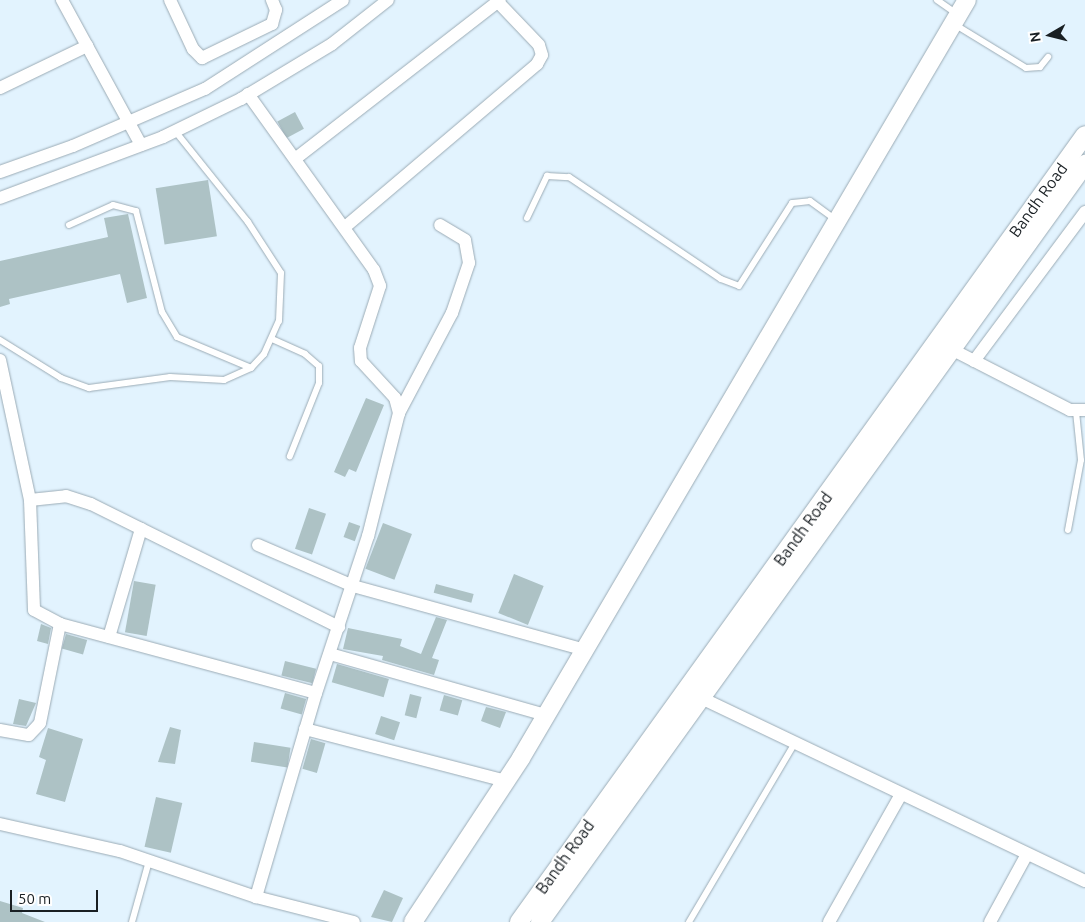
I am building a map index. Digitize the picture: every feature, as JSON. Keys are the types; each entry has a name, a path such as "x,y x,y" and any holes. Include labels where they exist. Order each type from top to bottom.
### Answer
{"main road":[{"path":"413,922 506,781 585,650 959,12"},
{"name":"Bandh Road","path":"540,922 693,694 1085,135"},
{"name":"Bandh Road","path":"519,922 693,694 951,349 1085,164"}],"street":[{"path":"62,0 130,121 141,145"},
{"path":"170,0 192,49 202,58 272,24 276,10 272,0"},
{"path":"0,172 130,121 205,89 343,0"},
{"path":"0,198 175,131 248,94 332,44 388,0"},
{"path":"295,159 499,1 539,45 542,55 537,64 345,227"},
{"path":"0,88 87,46"},
{"path":"248,94 374,270 380,286 360,348 361,361 394,398 399,412"},
{"path":"974,361 1085,212"},
{"path":"256,897 316,693 353,586 397,433 399,412 452,313 469,263 465,240 440,225"},
{"path":"951,349 1081,411"},
{"path":"0,360 30,500 31,602 38,615 60,624 316,693"},
{"path":"30,500 66,496 141,528 339,627"},
{"path":"109,637 141,528"},
{"path":"258,545 353,586 585,650"},
{"path":"0,730 29,735 40,723 60,624"},
{"path":"330,654 546,715"},
{"path":"693,694 1085,881"},
{"path":"305,730 506,781"},
{"path":"829,922 902,794"},
{"path":"0,824 149,860 256,897 354,922"},
{"path":"990,922 1027,854"}],"lane":[{"path":"936,0 959,12 1026,68 1036,69 1048,57"},
{"path":"0,340 61,378 88,388 170,377 219,381 251,368 272,339 282,296 281,273 248,222 175,131"},
{"path":"527,218 547,176 569,176 721,279 739,286 792,202 810,201 837,221"},
{"path":"69,224 113,205 136,211 162,312 177,337 251,368"},
{"path":"272,339 305,354 319,366 319,383 290,456"},
{"path":"1068,530 1081,460 1081,411"},
{"path":"689,922 795,743"},
{"path":"132,922 149,860"}],"building":[{"path":"295,112 304,129 286,138 277,121"},
{"path":"208,180 217,236 165,245 156,188"},
{"path":"128,214 147,298 127,303 120,274 9,299 10,304 0,307 0,261 108,237 104,218"},
{"path":"366,398 384,405 356,472 349,469 345,477 334,472"},
{"path":"309,508 326,514 312,555 295,549"},
{"path":"349,522 360,526 355,541 344,537"},
{"path":"383,523 412,534 394,580 365,569"},
{"path":"514,574 544,586 528,625 498,613"},
{"path":"134,581 156,585 147,636 125,632"},
{"path":"436,584 474,594 471,603 434,593"},
{"path":"436,617 447,620 432,658 439,660 434,675 382,660 383,656 343,649 348,628 402,639 400,646 421,654"},
{"path":"41,624 51,628 48,644 37,641"},
{"path":"66,634 87,640 83,654 62,648"},
{"path":"285,661 316,669 312,683 281,676"},
{"path":"337,664 389,679 384,697 332,682"},
{"path":"285,693 306,699 302,714 281,708"},
{"path":"410,694 422,697 416,718 405,715"},
{"path":"444,695 462,700 458,716 440,710"},
{"path":"19,699 36,703 26,726 13,724"},
{"path":"486,707 506,712 500,728 481,721"},
{"path":"381,716 400,722 394,740 375,734"},
{"path":"170,727 181,730 175,764 158,762"},
{"path":"48,728 83,739 65,802 36,794 46,760 39,757"},
{"path":"311,739 325,743 317,773 302,769"},
{"path":"254,742 291,748 287,768 251,762"},
{"path":"156,797 182,803 171,853 145,847"},
{"path":"384,890 403,898 392,922 371,917"},
{"path":"0,901 23,908 22,913 45,922 0,922"}]}
